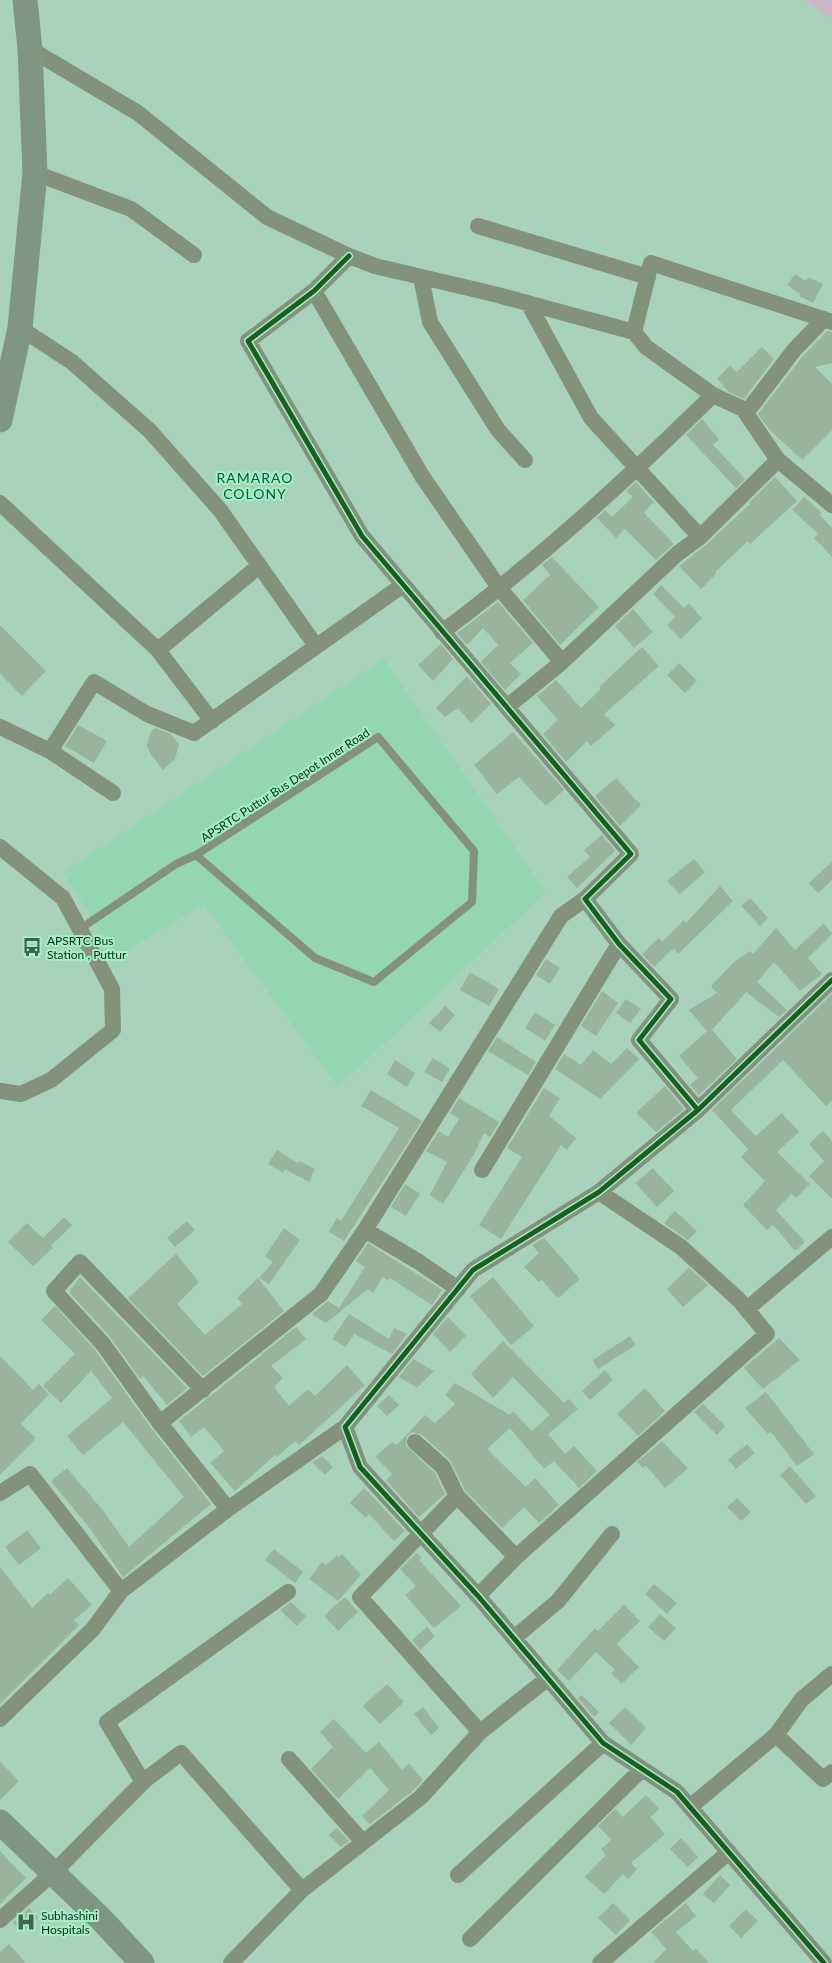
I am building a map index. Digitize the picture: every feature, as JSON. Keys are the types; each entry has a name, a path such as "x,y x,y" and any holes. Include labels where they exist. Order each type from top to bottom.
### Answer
{"main road":[{"path":"0,361 10,321 23,162 11,0"},
{"path":"0,420 20,328 35,173 30,48 25,0"},
{"path":"0,1822 101,1919 136,1961"}],"street":[{"path":"30,48 138,113 267,217 349,256 376,266 528,303 634,332 646,348 713,395 743,409 778,460 832,505"},
{"path":"35,173 130,209 194,255"},
{"path":"478,226 648,277"},
{"path":"160,1423 204,1390 321,1294 365,1230 561,916 585,899 631,854 508,706 442,632 362,536 248,340 314,291 349,256"},
{"path":"634,332 652,263 828,320"},
{"path":"421,277 430,322 498,430 525,460"},
{"path":"314,291 422,476 500,589 562,662"},
{"path":"528,303 591,418 700,537"},
{"path":"746,413 795,349 828,320"},
{"path":"20,328 72,362 150,431 220,510 316,646"},
{"path":"442,632 500,589 638,469 713,395"},
{"path":"508,706 562,662 677,554 700,537 778,460"},
{"path":"0,503 158,650 212,721"},
{"path":"158,650 259,566"},
{"path":"50,751 94,682 147,714 194,733 403,585"},
{"path":"0,727 50,751 113,792"},
{"path":"0,848 63,898 112,989 112,1030 51,1080 21,1094 0,1091"},
{"path":"585,899 619,944 671,1000 639,1040 698,1110"},
{"path":"482,1170 619,944"},
{"path":"0,1719 93,1629 121,1591 228,1510 345,1427 473,1270 599,1192 698,1110 832,980"},
{"path":"478,1596 516,1557 768,1334 747,1309 682,1247 599,1192"},
{"path":"365,1230 458,1288"},
{"path":"747,1309 832,1237"},
{"path":"204,1390 80,1262 54,1291 103,1344 160,1423 228,1510"},
{"path":"345,1427 360,1467 478,1596 603,1743 677,1792 824,1963"},
{"path":"414,1442 443,1467 457,1496 516,1557"},
{"path":"0,1493 30,1474 121,1591"},
{"path":"457,1496 360,1597 480,1732"},
{"path":"514,1638 558,1601 612,1534"},
{"path":"143,1782 106,1722 288,1592"},
{"path":"690,1807 776,1735 802,1699 832,1674"},
{"path":"231,1963 302,1890 421,1797 480,1732 548,1678"},
{"path":"776,1735 823,1779 832,1772"},
{"path":"458,1875 603,1743"},
{"path":"0,1920 53,1873 143,1782 181,1753 302,1890"},
{"path":"290,1759 363,1842"},
{"path":"470,1940 642,1768"},
{"path":"600,1963 729,1852"}],"lane":[{"name":"APSRTC Puttur Bus Depot Inner Road","path":"80,929 176,864 196,855 378,737 474,851 472,902 374,982 315,958 196,855"}],"shaded area":[{"path":"804,0 832,0 832,19"},
{"path":"384,659 546,892 338,1087 204,905 117,956 63,873"}],"building":[{"path":"795,274 806,281 808,277 823,284 813,303 799,296 800,294 787,285"},
{"path":"827,331 832,332 832,363 815,367 832,384 832,430 802,460 769,429 758,414 803,356"},
{"path":"762,347 774,359 744,399 729,392 717,379 730,365 737,372"},
{"path":"702,419 719,439 713,445 745,479 736,488 686,435"},
{"path":"775,477 797,501 750,544 748,541 715,572 716,574 701,589 679,566 707,544 750,504"},
{"path":"636,482 654,502 644,513 674,544 656,560 625,529 616,538 597,518 605,510 612,517 633,497 626,491"},
{"path":"804,497 822,513 820,515 832,528 832,557 814,538 818,534 792,510"},
{"path":"552,557 599,607 560,645 523,600 550,575 542,565"},
{"path":"661,585 684,608 689,603 702,618 681,639 667,625 675,617 653,594"},
{"path":"498,602 533,643 510,663 521,674 505,690 481,662 498,645 483,628 467,645 457,633"},
{"path":"633,609 653,632 634,648 615,626"},
{"path":"0,625 46,671 22,696 0,674"},
{"path":"441,644 453,659 433,681 418,665"},
{"path":"642,647 659,666 604,714 615,725 591,746 587,741 566,762 543,734 558,720 537,696 556,680 581,708 601,689 599,687"},
{"path":"679,663 697,681 685,693 667,675"},
{"path":"467,676 491,704 471,723 458,708 445,717 436,708"},
{"path":"78,725 107,741 94,763 65,746"},
{"path":"155,728 171,734 179,744 175,759 163,770 151,755 147,746 150,733"},
{"path":"513,732 564,790 546,806 519,777 497,794 474,765"},
{"path":"616,778 641,805 620,826 595,796"},
{"path":"602,835 615,851 577,888 567,877 590,857 584,850"},
{"path":"694,859 705,872 680,894 667,881"},
{"path":"832,862 832,880 818,893 809,883"},
{"path":"720,886 733,901 678,954 674,948 654,967 642,954 659,938 662,942 684,920 686,923"},
{"path":"750,898 768,918 760,926 741,906"},
{"path":"824,923 832,934 808,958 822,974 800,991 774,962 757,982 787,1010 779,1017 746,992 712,1030 737,1059 699,1095 690,1085 698,1078 679,1056 707,1031 689,1010 717,993 711,986 734,962 750,951 753,954 776,928 795,950"},
{"path":"546,959 560,968 550,984 536,975"},
{"path":"470,972 499,989 489,1006 460,990"},
{"path":"602,991 618,1003 596,1036 581,1026"},
{"path":"832,994 832,1101 826,1106 783,1060 731,1110 756,1136 782,1113 799,1132 777,1152 810,1184 796,1198 792,1194 776,1210 805,1242 795,1251 773,1225 767,1230 743,1205 765,1181 741,1157 748,1149 712,1110"},
{"path":"626,999 641,1009 630,1023 616,1013"},
{"path":"445,1006 455,1015 440,1032 429,1023"},
{"path":"535,1012 555,1025 545,1041 525,1028"},
{"path":"497,1037 536,1062 528,1075 488,1051"},
{"path":"627,1048 639,1059 600,1099 555,1069 564,1054 581,1065 593,1050 611,1064"},
{"path":"433,1058 450,1069 442,1082 424,1072"},
{"path":"395,1060 415,1073 407,1087 387,1074"},
{"path":"665,1086 684,1109 656,1132 636,1113"},
{"path":"544,1088 560,1098 549,1116 576,1138 567,1150 561,1145 501,1239 479,1225 522,1157 507,1148"},
{"path":"371,1090 422,1121 344,1241 329,1232 337,1218 341,1221 399,1128 361,1106"},
{"path":"459,1098 499,1122 490,1137 484,1133 474,1154 443,1204 430,1195 447,1162 426,1151 439,1131 448,1137 459,1119 450,1113"},
{"path":"823,1131 832,1141 832,1199 809,1176 824,1161 809,1144"},
{"path":"277,1150 298,1163 300,1161 315,1169 309,1182 285,1169 283,1173 268,1164"},
{"path":"653,1168 674,1191 657,1207 635,1183"},
{"path":"405,1184 420,1194 406,1216 391,1207"},
{"path":"675,1211 697,1231 688,1240 664,1223"},
{"path":"64,1217 72,1225 51,1246 53,1248 33,1266 8,1242 27,1223 43,1238"},
{"path":"187,1221 195,1230 175,1247 167,1238"},
{"path":"284,1228 300,1240 269,1284 259,1278 273,1262 265,1256"},
{"path":"544,1238 580,1279 558,1298 542,1280 539,1282 524,1267 539,1253 532,1245"},
{"path":"368,1243 442,1290 432,1305 390,1278 388,1281 383,1277 373,1293 368,1289 326,1323 312,1314 328,1301 339,1308 365,1267 356,1261"},
{"path":"176,1254 199,1282 177,1304 205,1335 242,1304 237,1298 258,1278 284,1311 203,1376 128,1298"},
{"path":"689,1268 708,1285 683,1307 667,1289"},
{"path":"80,1277 187,1388 167,1405 143,1376 140,1379 110,1337 69,1292"},
{"path":"493,1277 534,1326 511,1345 470,1296"},
{"path":"55,1306 95,1350 151,1428 211,1504 123,1577 91,1530 51,1481 67,1468 105,1513 129,1547 184,1497 123,1422 83,1455 67,1436 112,1398 91,1371 61,1403 43,1386 75,1354 41,1320"},
{"path":"349,1314 389,1339 394,1328 407,1334 392,1354 354,1334 346,1347 332,1339"},
{"path":"448,1317 466,1336 450,1352 433,1334"},
{"path":"296,1327 306,1339 271,1366 283,1378 274,1387 289,1406 308,1389 315,1396 347,1365 365,1385 299,1445 295,1441 277,1457 275,1455 235,1491 210,1463 224,1451 204,1427 191,1437 179,1421"},
{"path":"630,1336 636,1345 598,1369 593,1360"},
{"path":"779,1338 800,1360 763,1389 744,1368"},
{"path":"503,1341 564,1403 569,1399 578,1409 548,1434 565,1454 574,1446 597,1471 579,1488 554,1461 544,1469 510,1428 487,1449 526,1487 535,1478 559,1505 539,1523 524,1507 502,1528 465,1490 450,1460 422,1435 412,1432 407,1436 406,1446 435,1473 445,1494 419,1517 386,1480 392,1474 375,1457 392,1442 397,1445 425,1415 435,1423 455,1404 445,1395 455,1383 510,1415 513,1411 532,1431 550,1415 513,1377 493,1398 471,1374"},
{"path":"0,1356 33,1390 39,1384 49,1394 21,1424 36,1438 0,1475"},
{"path":"413,1359 434,1371 417,1388 399,1377"},
{"path":"605,1370 613,1380 590,1400 582,1391"},
{"path":"645,1388 665,1411 638,1436 617,1414"},
{"path":"766,1392 814,1454 797,1466 771,1432 768,1434 745,1408"},
{"path":"389,1395 399,1405 387,1416 377,1406"},
{"path":"703,1404 725,1426 717,1435 694,1412"},
{"path":"662,1441 688,1468 665,1488 646,1466 643,1468 637,1462"},
{"path":"747,1444 755,1453 736,1469 728,1460"},
{"path":"322,1456 333,1467 325,1475 312,1462"},
{"path":"790,1466 816,1496 806,1504 780,1475"},
{"path":"364,1488 405,1531 394,1541 369,1514 366,1518 350,1503"},
{"path":"737,1498 751,1512 741,1521 727,1507"},
{"path":"27,1530 41,1548 19,1565 5,1547"},
{"path":"274,1549 303,1572 295,1583 265,1560"},
{"path":"417,1553 422,1558 419,1560 461,1606 434,1628 405,1595 416,1586 400,1569"},
{"path":"342,1554 361,1575 338,1601 309,1579 322,1562 326,1565 337,1555 339,1557"},
{"path":"0,1567 32,1608 48,1593 50,1595 68,1578 92,1605 74,1620 79,1625 0,1704"},
{"path":"654,1584 677,1603 667,1614 645,1594"},
{"path":"345,1597 358,1612 338,1631 324,1616"},
{"path":"291,1602 306,1616 297,1626 280,1610"},
{"path":"624,1605 640,1621 617,1644 639,1667 622,1684 611,1673 615,1670 596,1652 569,1681 557,1670 595,1628 598,1631"},
{"path":"660,1614 676,1628 664,1641 648,1627"},
{"path":"427,1627 435,1636 420,1650 412,1640"},
{"path":"387,1684 404,1702 380,1724 363,1706"},
{"path":"582,1695 599,1712 594,1717 578,1698"},
{"path":"423,1707 439,1728 431,1735 414,1714"},
{"path":"625,1707 646,1728 631,1745 609,1723"},
{"path":"334,1719 366,1753 379,1742 402,1770 409,1763 423,1780 414,1790 370,1824 362,1816 389,1790 370,1768 338,1799 311,1769 333,1747 320,1732"},
{"path":"0,1762 19,1781 0,1800"},
{"path":"646,1795 659,1809 650,1817 665,1834 631,1863 637,1869 628,1879 623,1874 604,1894 585,1877 606,1855 601,1849 611,1840 598,1826 615,1809 623,1817"},
{"path":"337,1828 349,1841 341,1847 329,1835"},
{"path":"681,1838 698,1857 688,1867 670,1849"},
{"path":"0,1851 26,1878 0,1904"},
{"path":"720,1875 730,1885 714,1903 703,1894"},
{"path":"613,1903 630,1920 616,1935 598,1918"},
{"path":"686,1903 696,1916 676,1932 693,1951 696,1949 709,1963 653,1963 666,1949 651,1932"},
{"path":"29,1908 38,1917 23,1932 13,1923"},
{"path":"746,1909 758,1921 741,1938 729,1926"},
{"path":"9,1944 26,1963 0,1963 0,1952"}],"cycle path":[{"path":"349,256 314,291 248,341 362,536 631,854 585,899 619,944 671,999 639,1040 698,1110"},
{"path":"824,1963 677,1792 603,1743 478,1596 360,1467 345,1427 473,1270 599,1192 698,1110 832,980"}],"place":[{"name":"APSRTC Bus Station , Puttur","path":"32,947"},
{"name":"Subhashini Hospitals","path":"26,1922"}],"district":[{"name":"RAMARAO COLONY","path":"255,486"}]}
